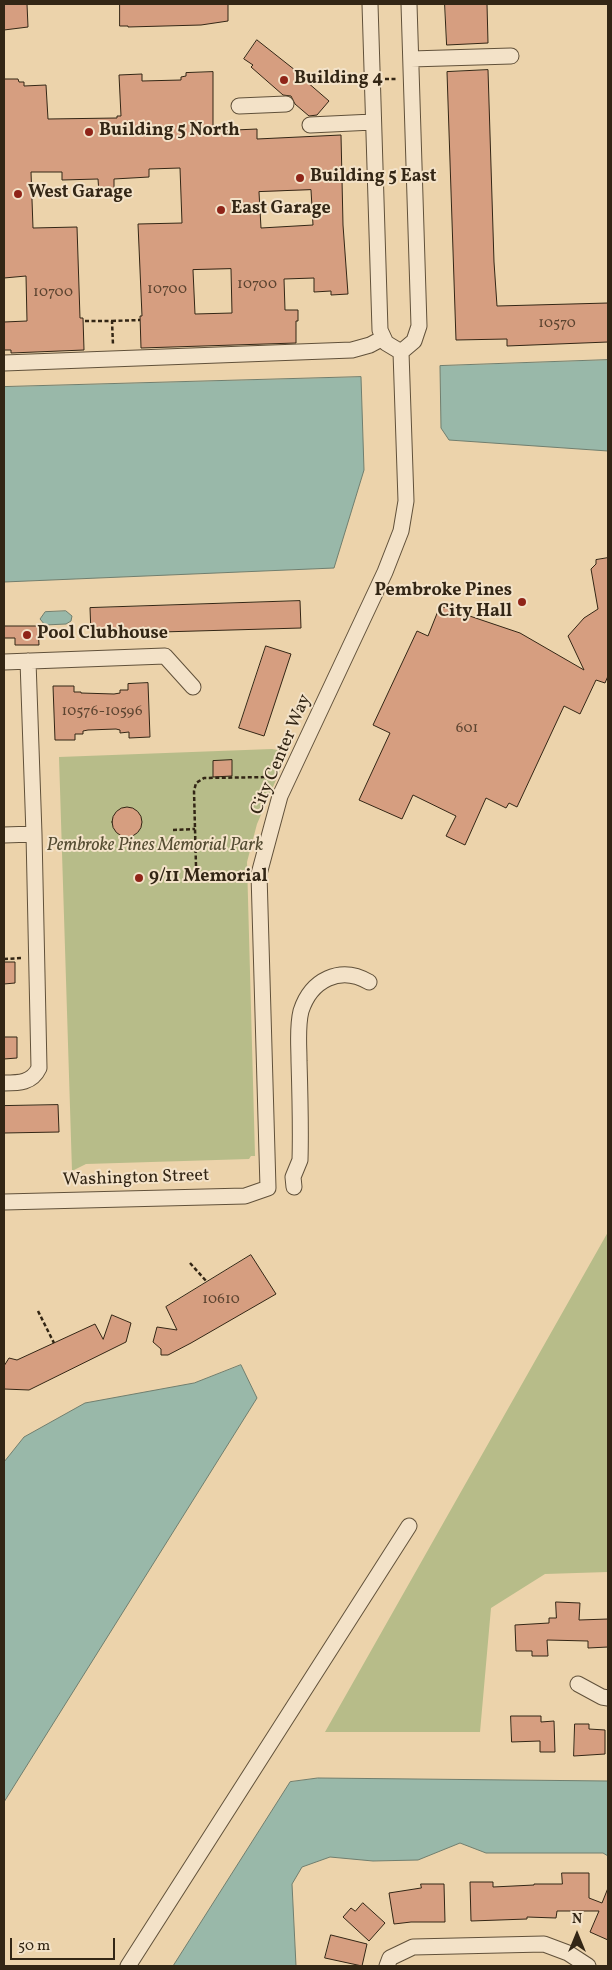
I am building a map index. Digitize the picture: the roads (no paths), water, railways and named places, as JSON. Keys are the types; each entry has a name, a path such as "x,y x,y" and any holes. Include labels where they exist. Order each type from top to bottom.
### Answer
{"street":[{"path":"370,4 379,312 383,338 392,348 401,352 414,341 419,326 409,4"},
{"path":"411,59 511,56"},
{"path":"238,106 286,104"},
{"path":"310,125 373,122"},
{"path":"4,363 352,350 370,345 383,338"},
{"name":"City Center Way","path":"268,1188 259,874 280,796 385,572 401,531 406,501 401,352"},
{"path":"4,662 164,656 193,687"},
{"path":"4,1083 31,1080 39,1068 38,958 28,661"},
{"path":"4,835 34,834"},
{"path":"294,1187 293,1177 300,1160 299,1040 301,1010 311,992 328,977 345,974 360,977 369,982"},
{"name":"Washington Street","path":"4,1202 245,1196 268,1188"},
{"path":"128,1966 409,1526"},
{"path":"578,1684 602,1697 608,1698"},
{"path":"388,1962 413,1947 544,1944 568,1953 588,1966"}],"place":[{"name":"Building 4","path":"284,80"},
{"name":"Building 5 North","path":"89,132"},
{"name":"Building 5 East","path":"300,178"},
{"name":"West Garage","path":"18,194"},
{"name":"East Garage","path":"221,210"},
{"name":"Pembroke Pines City Hall","path":"522,602"},
{"name":"Pool Clubhouse","path":"27,635"},
{"name":"9/11 Memorial","path":"139,878"}],"park label":[{"name":"Pembroke Pines Memorial Park","path":"155,847"}]}
